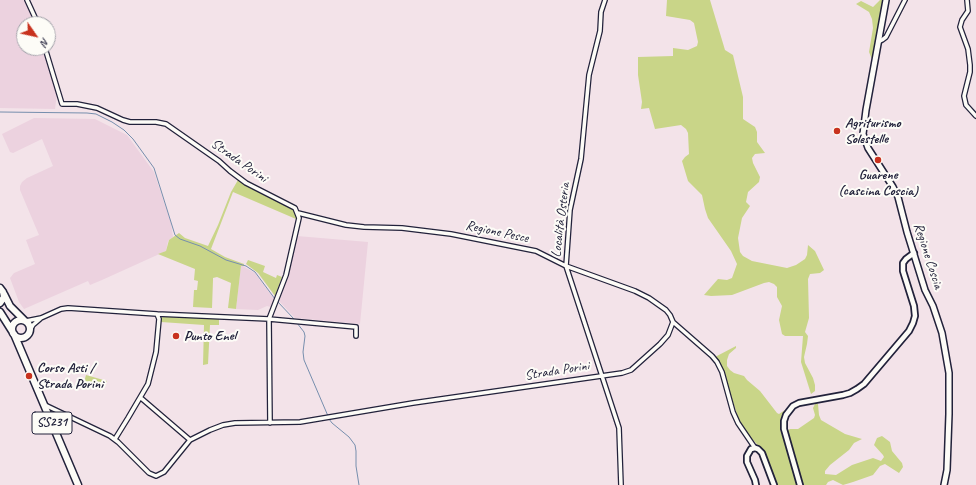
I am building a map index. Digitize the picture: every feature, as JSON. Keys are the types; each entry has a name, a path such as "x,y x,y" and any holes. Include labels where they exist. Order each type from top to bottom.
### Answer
{"main road":[{"name":"Regione Coscia","path":"886,0 863,125 863,134 868,148 893,187 900,204 906,232 925,290 939,320 947,360 949,414 947,470 944,485"},
{"path":"0,302 3,299 1,289"},
{"path":"1,289 10,306 25,321 29,325 29,333 22,338 16,336 13,333 14,324 18,320 25,321"},
{"name":"SS231","path":"0,312 13,333 26,361 78,485"},
{"name":"SS231","path":"26,361 23,348 29,333"}],"street":[{"path":"27,0 34,16"},
{"name":"Località Osteria","path":"605,0 601,12 600,32 589,75 581,159 570,210 566,266 619,428 621,485"},
{"path":"878,42 886,37 905,0"},
{"path":"966,0 968,11 962,20 960,27 968,49 970,72 964,96 966,105 976,116"},
{"name":"Strada Porini","path":"47,56 62,104 77,104 97,108 130,122 156,122 166,124 219,161 236,176 295,208 298,212"},
{"path":"270,423 269,319 286,275 299,218 298,212"},
{"name":"Regione Pesce","path":"298,212 346,225 432,231 536,251 566,266 635,291 649,298 666,310 673,322"},
{"path":"800,485 784,429 786,415 793,406 843,395 857,389 864,384 909,331 915,316 914,306 903,271 903,263 914,253"},
{"path":"25,321 41,318 61,309 68,308 269,319 356,326 356,336"},
{"path":"114,439 141,398 148,384 156,352 159,316 157,314"},
{"path":"29,333 33,325 41,318"},
{"path":"673,322 717,362 722,372 733,412 755,448 762,453 774,485"},
{"name":"Strada Porini","path":"45,405 114,439 149,473 156,476 164,472 190,440 223,425 235,423 300,422 622,373 631,370 668,335 673,322"},
{"path":"141,398 190,440"},
{"path":"755,448 751,449 746,456 756,485"}],"shaded area":[{"path":"0,0 25,0 32,16 16,16 16,56 45,56 57,94 55,109 0,108"},
{"path":"34,118 95,119 127,135 154,172 171,223 173,237 168,241 166,251 90,285 88,281 24,309 19,302 10,278 14,273 35,264 26,240 39,235 20,190 20,186 27,178 53,166 42,139 13,153 10,152 2,134"},
{"path":"297,236 368,242 360,324 295,318 279,301 288,277"},
{"path":"241,265 255,273 274,299 271,307 267,306 258,310 236,309"}],"green space":[{"path":"667,0 710,0 725,50 733,55 743,97 743,119 755,127 757,132 757,142 765,153 755,154 752,158 760,177 759,182 748,192 746,202 750,206 742,218 738,238 740,252 743,256 752,261 787,268 796,265 805,259 808,245 815,251 824,270 820,273 810,274 808,279 809,318 805,332 808,336 804,357 805,363 815,385 815,391 811,394 801,362 803,336 785,336 782,334 779,320 782,306 777,297 777,287 774,284 769,282 764,283 732,295 704,295 718,279 727,280 732,278 737,264 731,251 708,218 702,195 688,181 682,161 689,154 688,133 686,129 681,125 655,129 649,108 641,109 642,102 638,75 638,57 673,56 673,48 688,50 697,46 698,42 694,23 690,20 666,16"},
{"path":"880,0 883,0 873,62 869,52 873,28 872,19 869,12 856,4 861,1 873,7"},
{"path":"238,180 293,210 296,219 233,192 211,249 225,257 244,264 244,266 241,266 236,309 228,308 231,283 217,277 213,278 212,308 193,307 194,290 197,290 198,281 194,280 195,269 158,254 166,251 169,240 179,233 185,238 208,246 231,192"},
{"path":"248,260 265,266 263,272 276,278 277,275 282,277 275,296 258,273 246,264"},
{"path":"164,316 219,319 219,325 210,325 208,364 203,365 204,325 161,322 161,318"},
{"path":"736,346 736,348 729,354 727,360 727,366 730,370 744,376 760,391 777,413 779,414 785,410 782,415 780,429 798,485 776,485 764,452 744,430 739,420 723,372 715,357"},
{"path":"86,375 107,381 103,390 84,382"},
{"path":"815,404 818,404 821,420 845,434 862,439 854,443 849,450 830,465 825,471 825,474 836,475 852,465 873,458 881,461 884,457 874,445 877,438 882,436 890,442 892,451 902,463 903,467 899,473 885,464 880,466 873,475 843,485 833,480 828,482 826,485 803,485 787,431 790,429 798,429 814,418 815,415 813,408"}],"waterway":[{"path":"0,112 96,114 124,130 133,139 154,168 175,235 180,239 200,246 226,260 246,266 255,272 275,299"},
{"path":"277,301 294,319"},
{"path":"297,323 304,332 305,336 303,352 304,360 328,416"},
{"path":"329,419 349,437 355,445 359,485"}],"place":[{"name":"Agriturismo Solestelle","path":"837,131"},
{"name":"Guarene (cascina Coscia)","path":"878,160"},
{"name":"Punto Enel","path":"176,336"},
{"name":"Corso Asti / Strada Porini","path":"29,376"}]}
